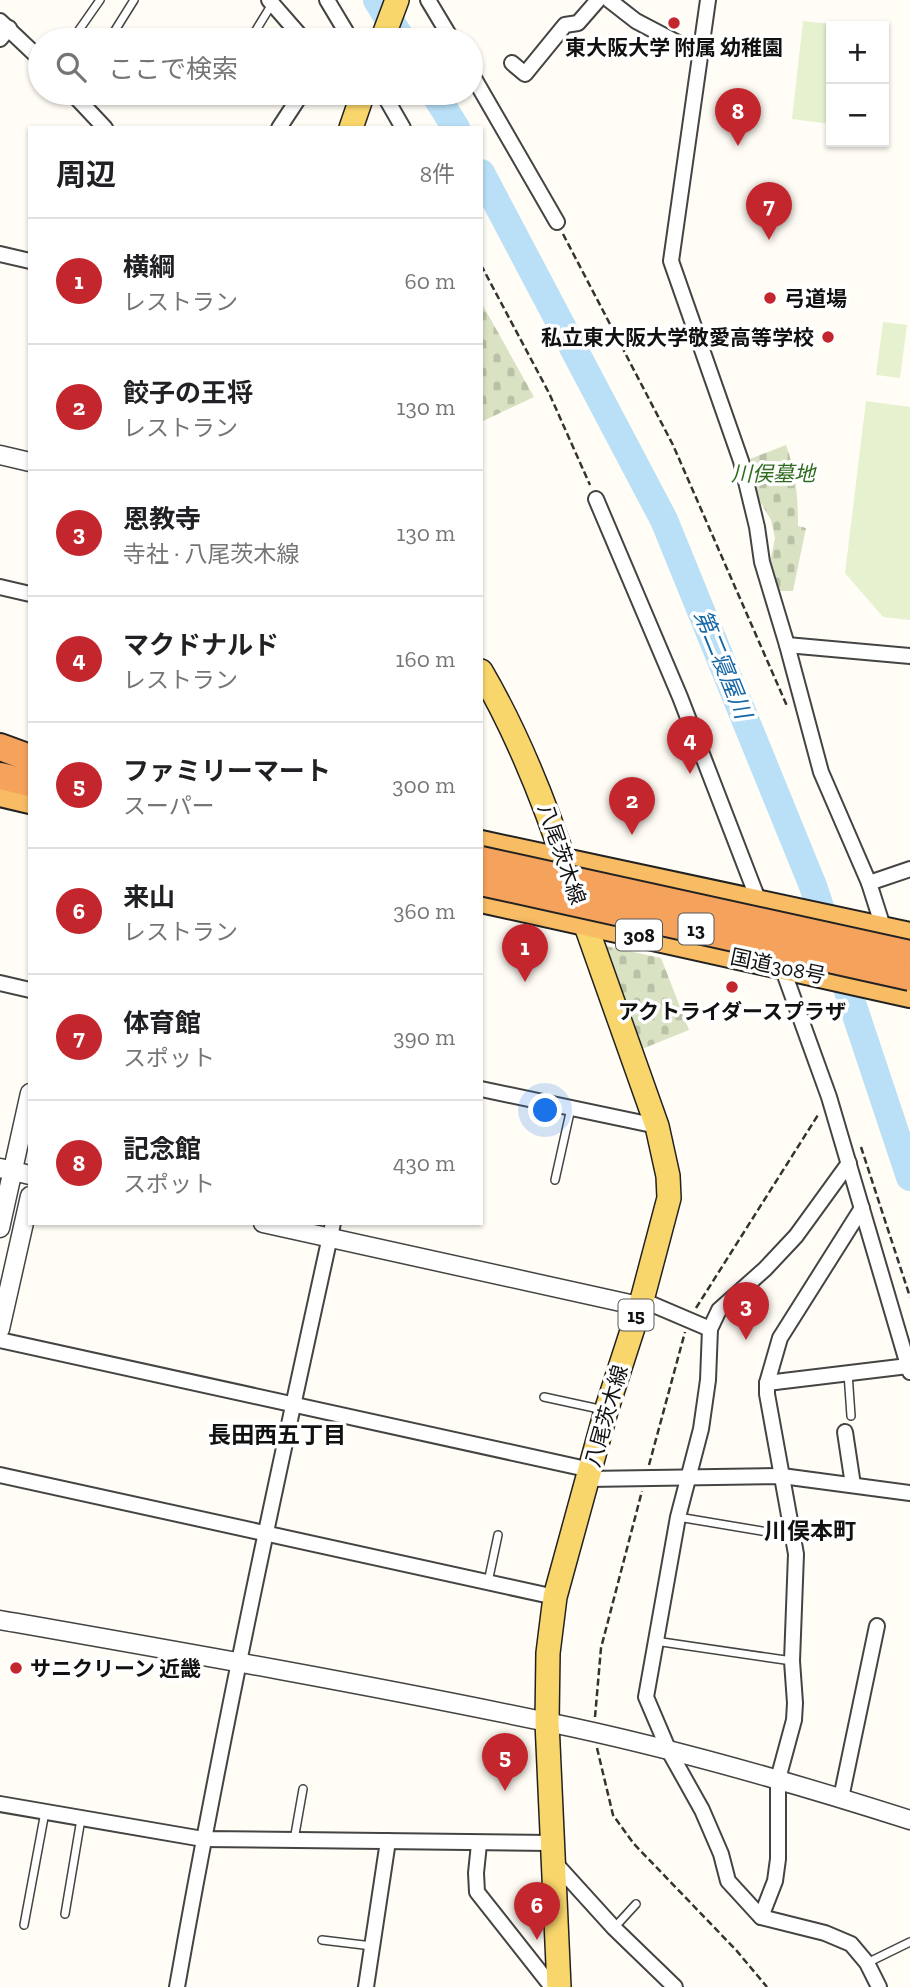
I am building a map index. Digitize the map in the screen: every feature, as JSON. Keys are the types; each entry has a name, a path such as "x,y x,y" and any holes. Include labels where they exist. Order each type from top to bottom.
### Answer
{"highway":[{"path":"0,739 28,745"},
{"path":"0,747 28,758"},
{"path":"0,754 28,759"},
{"path":"0,776 28,783"},
{"path":"0,794 28,801"},
{"path":"483,843 910,935"},
{"name":"13","path":"483,860 910,954"},
{"name":"13","path":"483,882 907,988"},
{"name":"国道308号","path":"483,900 790,968 907,988"}],"main road":[{"path":"386,28 397,0"},
{"path":"352,126 359,105"},
{"name":"八尾茨木線","path":"483,674 539,788 657,1126 668,1176 669,1198 641,1303 606,1410 555,1597 548,1653 547,1722 559,1987"}],"street":[{"path":"327,0 344,28"},
{"path":"429,0 445,28"},
{"path":"512,63 525,74 565,25 578,23 598,0"},
{"path":"609,0 636,21 699,54"},
{"path":"708,0 671,261 741,461 757,527 762,562 821,772 869,883 877,928"},
{"path":"270,2 293,28"},
{"path":"3,29 28,49"},
{"path":"483,94 557,222"},
{"path":"84,105 103,126"},
{"path":"281,126 291,105"},
{"path":"390,105 402,126"},
{"path":"0,254 28,261"},
{"path":"0,455 28,462"},
{"path":"596,499 767,904"},
{"path":"0,587 28,594"},
{"path":"787,645 910,656"},
{"path":"869,883 910,869"},
{"path":"767,1383 909,1369 790,968"},
{"path":"0,983 28,990"},
{"path":"483,1089 657,1126"},
{"path":"0,1228 28,1103"},
{"path":"849,1163 796,1236 765,1269 719,1310 710,1329 708,1380 701,1429 678,1517 646,1697 670,1751 702,1810 721,1854 728,1881 761,1917 825,1933 851,1944 867,1963 879,1987"},
{"path":"0,1329 28,1205"},
{"path":"761,1917 775,1881 778,1859 778,1779 794,1720 795,1703 792,1661 796,1554 766,1394 767,1383 780,1338 862,1208"},
{"path":"283,1225 332,1230 641,1303 710,1329"},
{"path":"177,1987 238,1662 332,1230"},
{"path":"0,1340 294,1404 590,1474 782,1476 910,1493"},
{"path":"845,1433 853,1485"},
{"path":"0,1475 555,1597"},
{"path":"0,1620 238,1662 547,1722 778,1779 910,1819"},
{"path":"841,1798 877,1626"},
{"path":"0,1804 203,1839 479,1844 553,1853 614,1928 675,1987"},
{"path":"366,1987 388,1841"},
{"path":"479,1844 477,1892 552,1987"}],"lane":[{"path":"80,28 100,0"},
{"path":"116,28 134,0"},
{"path":"256,28 270,2"},
{"path":"555,1180 571,1108"},
{"path":"848,1373 851,1416"},
{"path":"544,1397 606,1410"},
{"path":"678,1517 793,1536"},
{"path":"488,1582 498,1535"},
{"path":"655,1641 792,1661"},
{"path":"294,1840 303,1789"},
{"path":"24,1925 45,1812"},
{"path":"65,1914 81,1819"},
{"path":"614,1928 636,1904"},
{"path":"322,1940 372,1946"},
{"path":"867,1963 910,1942"}],"path":[{"path":"557,222 673,445 788,708"},
{"path":"483,269 549,393 596,499"}],"green space":[{"path":"803,21 826,24 826,123 792,119"},
{"path":"483,306 534,397 483,421"},
{"path":"883,322 907,325 900,378 876,375"},
{"path":"866,401 910,407 910,620 883,617 845,573"},
{"name":"川俣墓地","path":"786,445 796,485 798,526 806,528 793,591 779,591 770,562 775,538 771,520 755,493 747,460"},
{"path":"601,945 661,958 689,1030 637,1051"}],"waterway":[{"name":"第二寝屋川","path":"377,0 394,28"},
{"name":"第二寝屋川","path":"442,105 455,126"},
{"name":"第二寝屋川","path":"483,177 664,520 813,886 910,1177"}],"place":[{"name":"東大阪大学 附属 幼稚園","path":"674,23"},
{"name":"記念館","path":"738,146"},
{"name":"体育館","path":"769,240"},
{"name":"弓道場","path":"770,298"},
{"name":"私立東大阪大学敬愛高等学校","path":"828,337"},
{"name":"マクドナルド","path":"690,774"},
{"name":"餃子の王将","path":"632,835"},
{"name":"横綱","path":"525,982"},
{"name":"アクトライダースプラザ","path":"732,987"},
{"name":"恩教寺","path":"746,1340"},
{"name":"サニクリーン 近畿","path":"16,1668"},
{"name":"ファミリーマート","path":"505,1791"},
{"name":"来山","path":"537,1940"}],"district":[{"name":"長田西五丁目","path":"277,1435"},
{"name":"川俣本町","path":"810,1531"}]}
